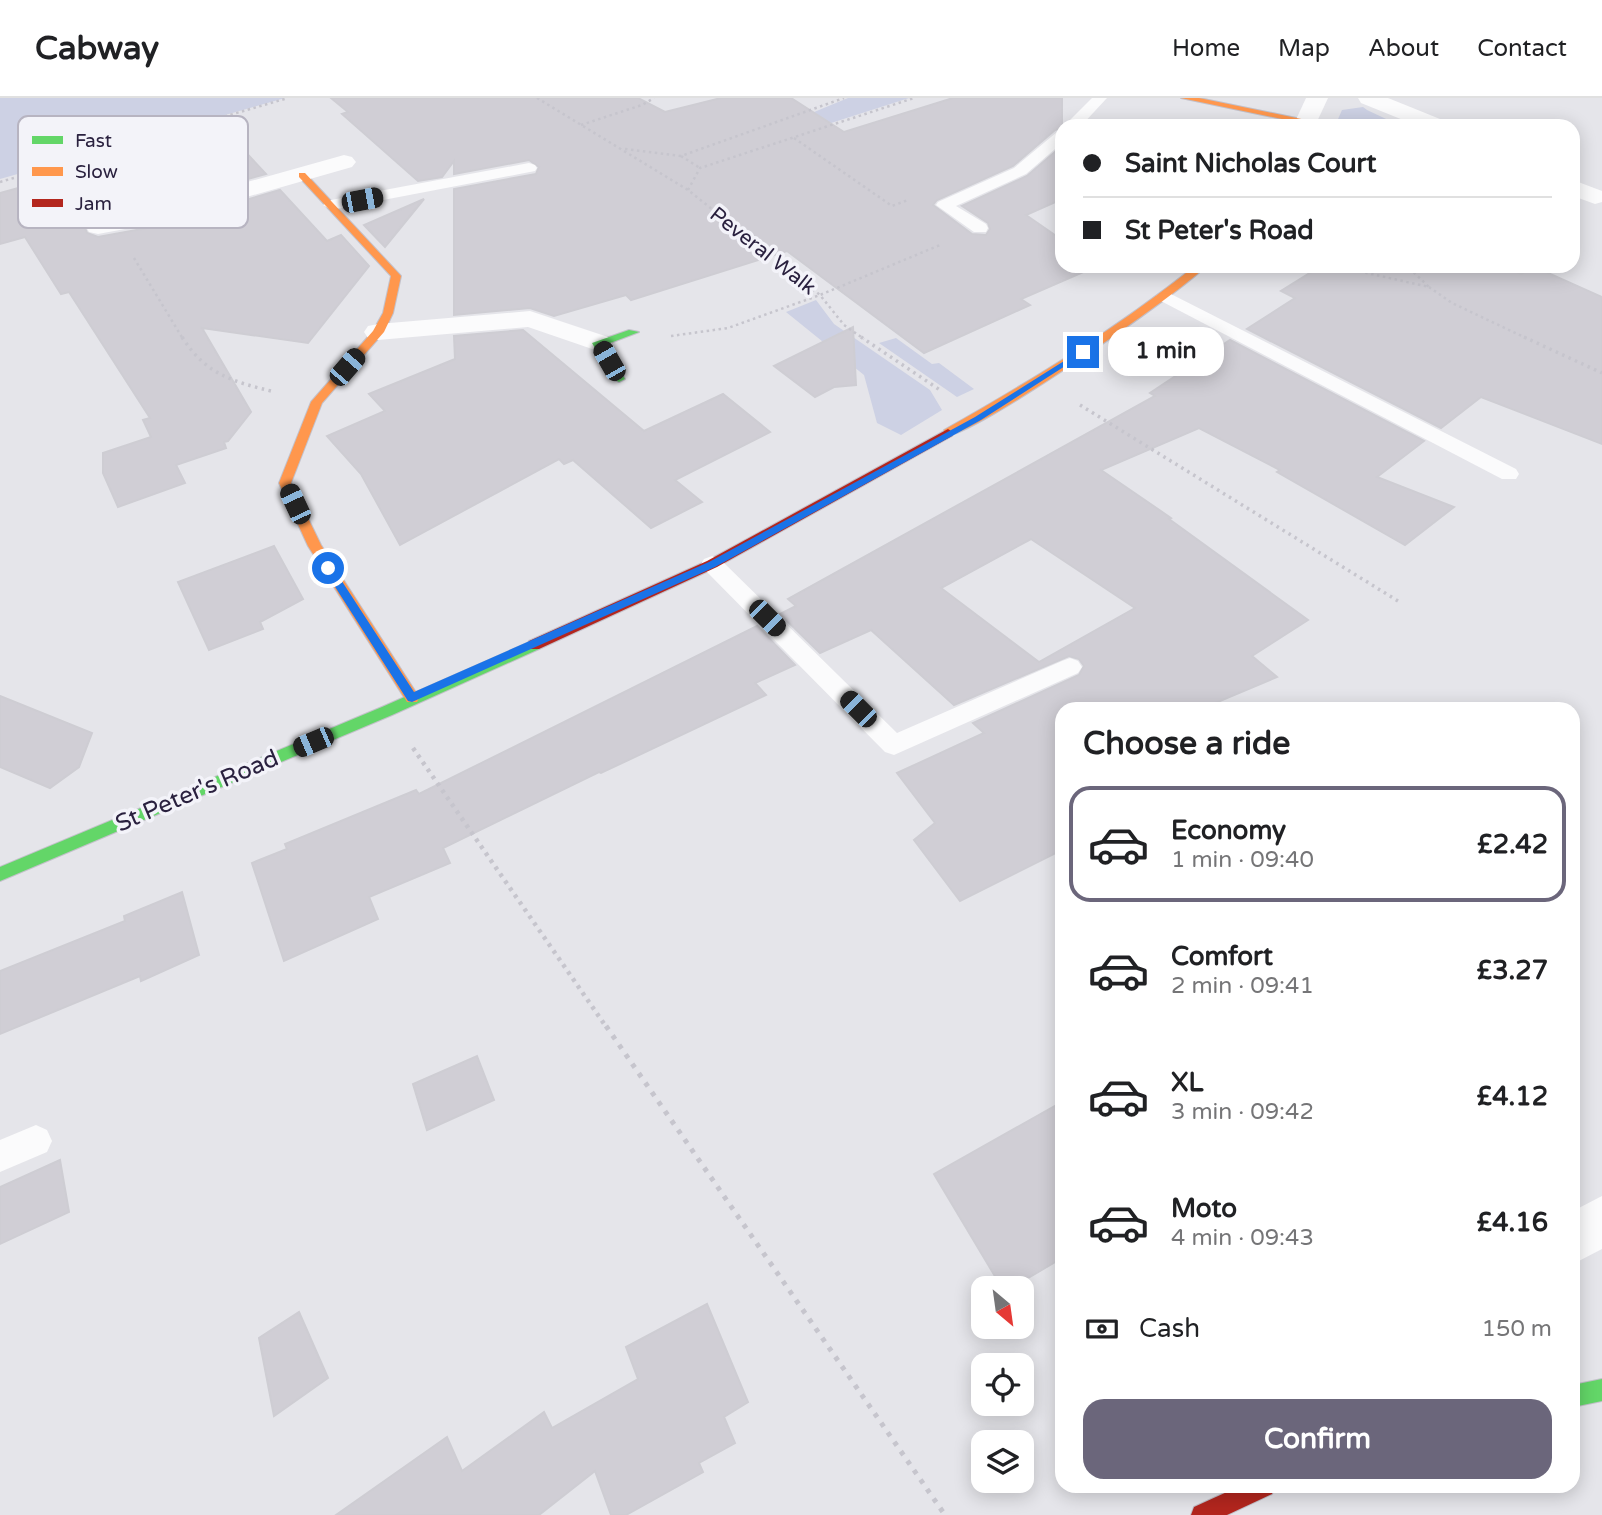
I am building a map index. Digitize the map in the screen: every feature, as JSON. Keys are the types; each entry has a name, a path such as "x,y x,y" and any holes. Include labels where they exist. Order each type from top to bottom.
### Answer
{"street":[{"path":"1185,98 1282,119"},
{"path":"1307,119 1317,98"},
{"path":"1369,98 1420,119"},
{"path":"248,194 344,162"},
{"path":"302,175 397,276 388,313 378,332 317,402 285,483 315,546 412,698"},
{"path":"123,228 151,228"},
{"name":"St Peter's Road","path":"0,874 387,711 712,564 1041,381 1165,296 1193,273"},
{"path":"378,332 530,319 598,343 633,332"},
{"path":"598,343 619,379"},
{"path":"1580,1235 1602,1220"},
{"path":"1580,1395 1602,1390"},
{"path":"1202,1515 1249,1493"}],"lane":[{"path":"1079,119 1100,98"},
{"path":"944,205 1020,171 1055,141"},
{"path":"331,205 529,168"},
{"path":"944,205 980,228"},
{"path":"1165,296 1510,475"},
{"path":"712,564 894,745 1070,667"},
{"path":"0,1156 36,1141"}],"path":[{"path":"226,116 288,98"},
{"name":"Peveral Walk","path":"537,98 688,190 820,295 844,325 978,418"},
{"path":"580,125 642,105 654,98"},
{"path":"681,156 844,98"},
{"path":"688,190 699,168 914,98"},
{"path":"794,138 892,205 925,194 944,205"},
{"path":"621,148 681,156 699,168"},
{"path":"0,182 18,177"},
{"path":"633,332 643,341 728,328 820,295 980,228"},
{"path":"148,229 134,258 194,356 232,381 317,402"},
{"path":"1367,273 1429,287"},
{"path":"1414,273 1452,303 1602,373"},
{"path":"1041,381 1398,601"},
{"path":"387,711 945,1515"}],"shaded area":[{"path":"0,98 285,98 222,116 18,116 18,174 0,179"},
{"path":"848,98 909,98 828,124 790,122"},
{"path":"1363,107 1386,119 1338,119 1342,110"},
{"path":"816,300 834,324 930,390 942,410 901,435 877,423 864,375 786,312"},
{"path":"896,338 932,364 939,363 974,389 957,397 879,343"}],"building":[{"path":"331,98 638,98 665,112 721,98 791,98 844,132 953,98 1062,98 1062,119 1055,119 1055,130 1013,166 937,200 933,205 972,234 986,235 990,229 988,223 962,206 1027,176 1055,152 1055,202 1026,215 1055,235 1055,273 1081,273 1021,299 1030,305 924,353 787,251 631,300 626,295 554,316 530,308 454,315 454,189 536,174 539,167 529,160 454,174 454,161 442,177 418,181 342,114 348,112"},
{"path":"248,155 266,174 248,179"},
{"path":"18,188 18,228 85,228 87,233 98,237 148,228 248,228 248,199 280,190 327,241 341,235 369,266 308,343 202,328 251,412 228,441 224,442 226,448 176,465 185,483 118,507 103,473 103,453 151,437 143,420 150,418 69,292 61,294 25,237 0,244 0,193"},
{"path":"424,199 385,247 364,225"},
{"path":"1310,273 1548,273 1602,297 1602,444 1481,397 1441,428 1247,329 1295,298 1281,291"},
{"path":"853,327 856,385 834,387 815,397 774,366"},
{"path":"523,330 644,431 723,394 770,432 675,480 702,502 651,528 573,460 564,464 559,459 400,545 361,474 327,436 385,411 369,394 455,359 454,336"},
{"path":"1230,340 1424,441 1377,477 1454,507 1405,545 1277,472 1280,470 1199,428 1101,470 1171,518 1169,519 1308,620 1252,656 1277,677 1218,702 1055,702 1055,854 960,901 914,840 935,823 897,773 984,733 973,723 1079,675 1084,666 1079,659 1069,656 954,705 871,630 820,653 780,614 796,606 788,599 1155,396 1150,393","holes":["1031,539 1135,608 1039,662 941,588"]},
{"path":"274,546 303,599 260,622 263,629 209,650 178,582"},
{"path":"757,626 795,665 755,683 766,695 443,848 450,863 369,897 378,919 284,961 252,863 287,849 285,844 416,790 419,794"},
{"path":"0,696 92,733 79,767 50,788 0,767"},
{"path":"182,892 199,955 141,981 140,976 0,1034 0,971 125,921 124,916"},
{"path":"477,1056 494,1100 427,1130 413,1084"},
{"path":"1055,1106 1055,1262 1031,1276 995,1276 934,1174"},
{"path":"60,1160 69,1212 0,1244 0,1187"},
{"path":"707,1304 748,1402 724,1417 735,1443 699,1463 703,1472 626,1515 611,1515 595,1471 539,1515 336,1515 447,1437 462,1471 544,1412 552,1428 638,1379 626,1347"},
{"path":"299,1312 328,1378 274,1416 259,1338"}],"traffic: fast":[{"path":"619,379 598,343 633,332"},
{"path":"0,874 387,711 534,645"},
{"path":"1580,1395 1602,1390"}],"traffic: slow":[{"path":"1185,98 1295,119"},
{"path":"302,175 396,276 388,313 378,332 317,402 285,483 315,546 412,698"},
{"path":"948,433 1078,356 1141,313 1192,273"}],"traffic: jam":[{"path":"534,645 712,564 948,433"},
{"path":"1202,1515 1249,1493"}],"route":[{"path":"328,568 412,698 712,564 978,418 1041,381 1083,352"}]}
